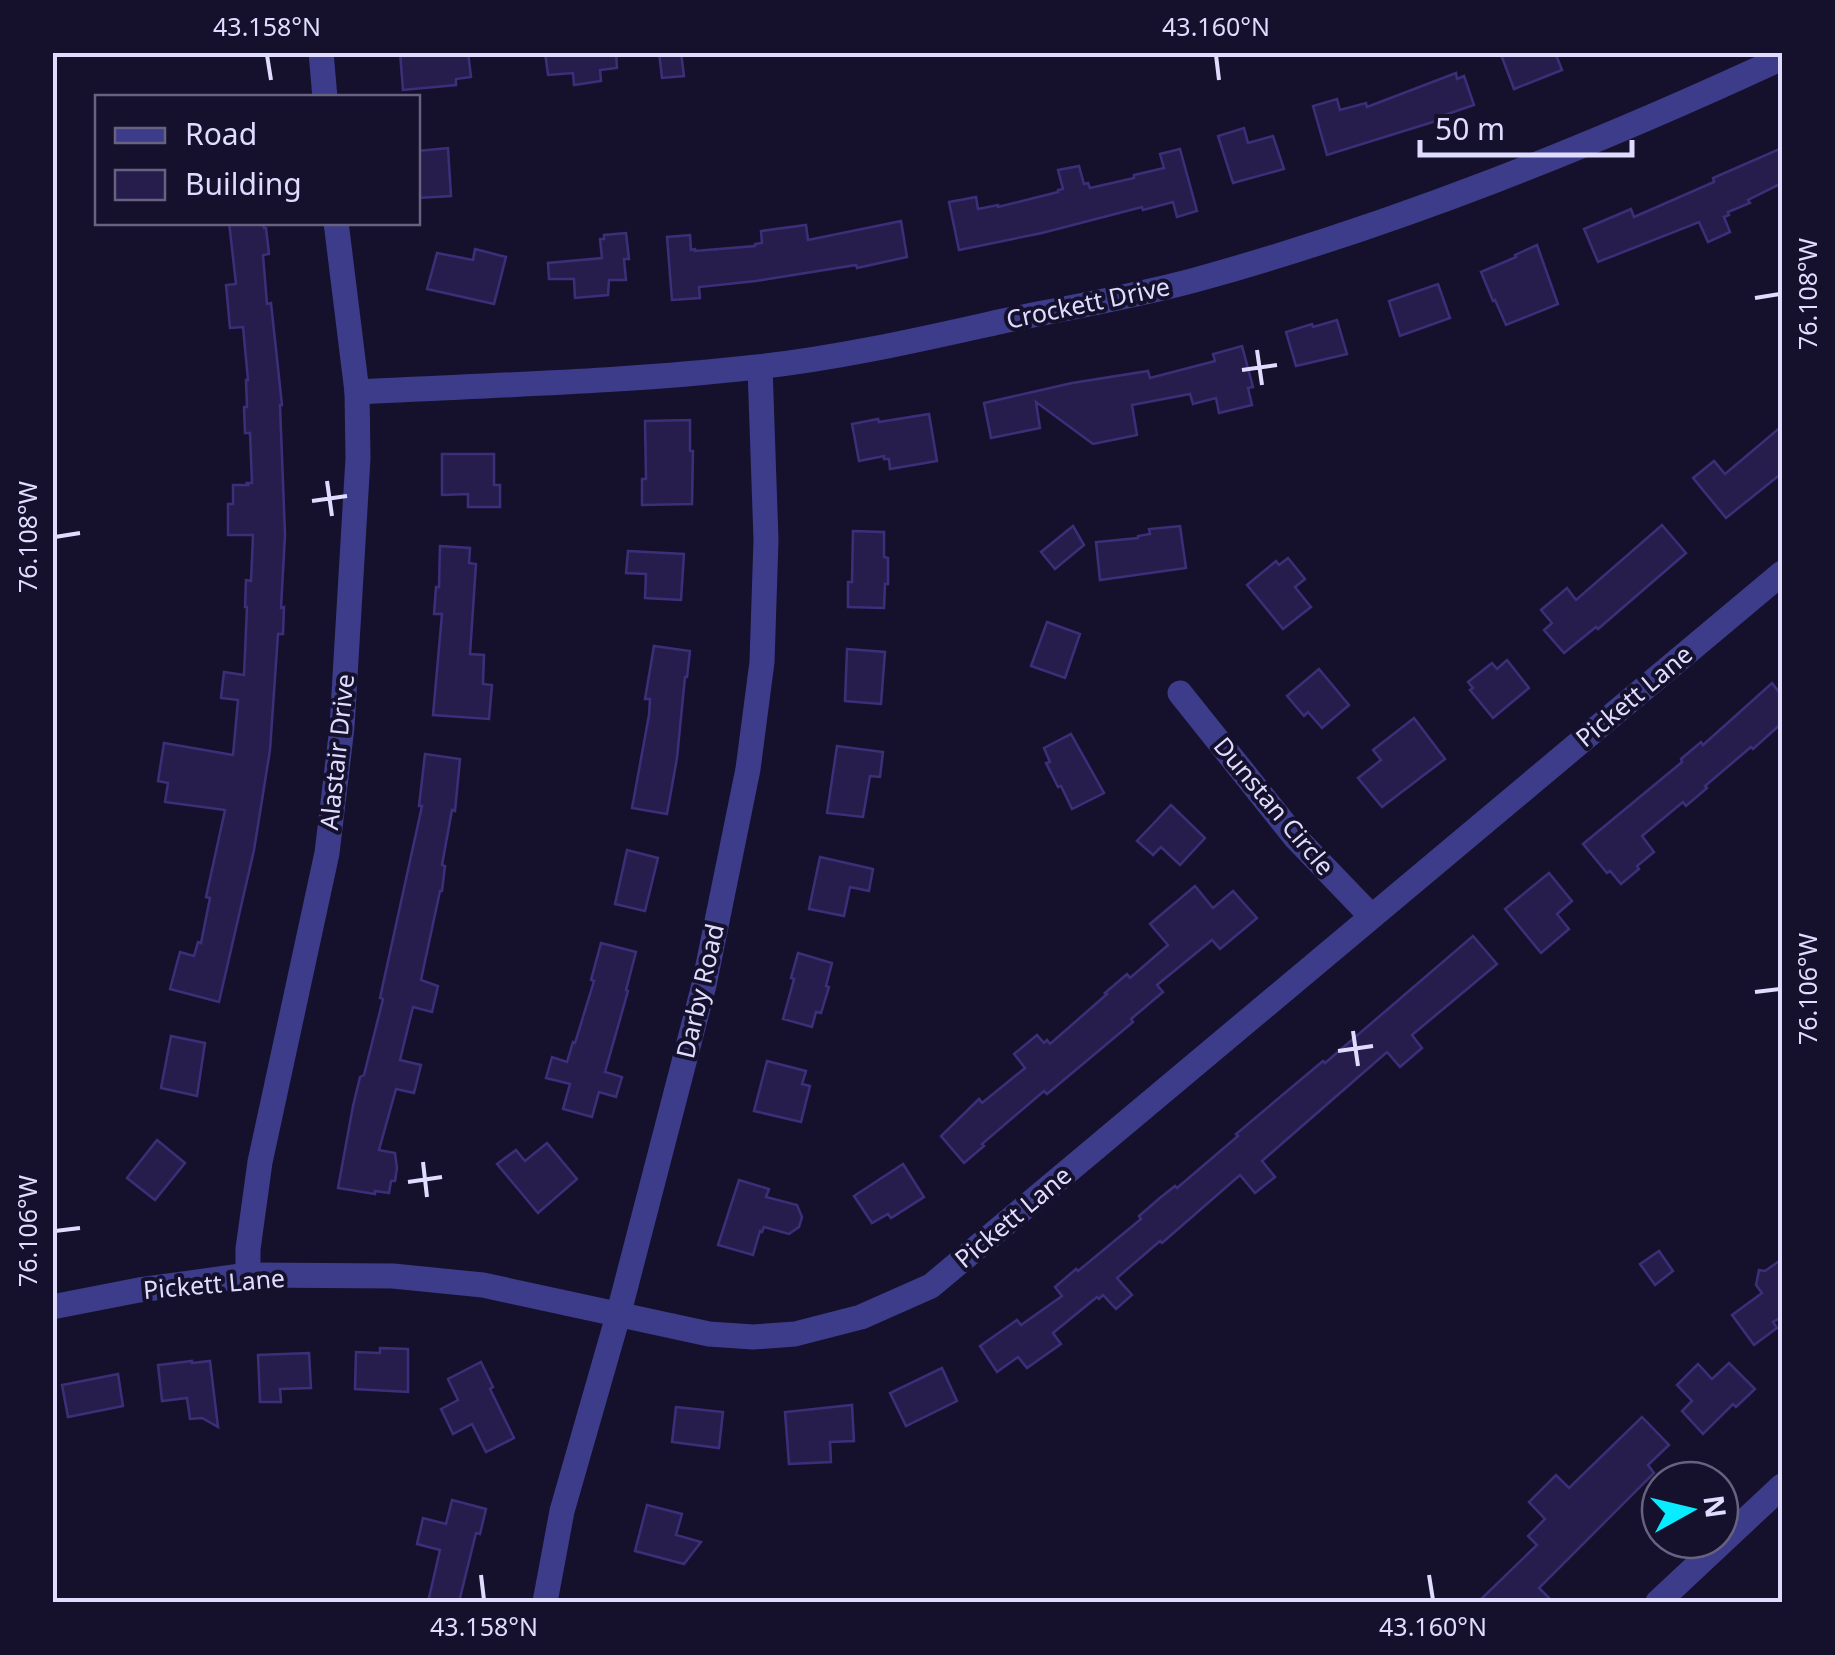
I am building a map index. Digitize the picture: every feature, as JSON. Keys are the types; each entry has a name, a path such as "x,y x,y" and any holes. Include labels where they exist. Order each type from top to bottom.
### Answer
{"street":[{"path":"320,52 324,95"},
{"name":"Crockett Drive","path":"357,392 760,367 895,344 1192,281 1336,238 1502,179 1673,109 1782,58"},
{"name":"Alastair Drive","path":"248,1275 260,1162 327,853 342,726 358,458 357,392 336,225"},
{"name":"Darby Road","path":"545,1602 562,1510 618,1316 704,985 748,769 762,662 766,540 760,367"},
{"name":"Pickett Lane","path":"52,1308 140,1290 248,1275 393,1276 484,1284 709,1334 795,1334 861,1317 931,1286 1782,572"},
{"name":"Dunstan Circle","path":"1180,693 1294,836 1371,916"},
{"path":"1658,1602 1782,1486"}],"building":[{"path":"400,52 468,52 471,77 456,79 456,85 403,90"},
{"path":"545,52 616,52 617,68 600,70 601,81 574,85 573,73 548,75"},
{"path":"659,52 681,52 684,76 662,78"},
{"path":"1500,52 1555,52 1562,70 1514,89"},
{"path":"1456,73 1457,79 1464,76 1474,105 1327,155 1313,106 1337,99 1340,110 1366,103 1367,107"},
{"path":"1244,128 1248,143 1273,136 1284,169 1233,183 1218,136"},
{"path":"448,148 451,196 420,198 420,151"},
{"path":"1782,148 1782,183 1728,212 1724,217 1730,232 1708,242 1699,222 1598,262 1584,229 1631,209 1634,217"},
{"path":"1180,149 1197,211 1177,217 1173,202 1143,210 1142,207 959,250 949,202 976,197 978,209 1058,192 1063,189 1058,170 1079,166 1084,184 1088,183 1090,188 1134,178 1164,168 1160,154"},
{"path":"901,221 907,257 857,268 856,265 699,287 700,298 672,300 667,237 690,235 691,250 695,251 755,246 762,243 761,231 806,225 808,240"},
{"path":"229,225 264,225 269,254 263,255 267,304 271,303 282,405 283,634 278,634 270,750 254,850 219,1002 170,989 180,952 194,956 198,942 201,943 210,898 206,897 225,810 165,802 168,783 158,781 164,743 233,755 238,700 221,698 224,672 244,675 246,580 251,581 253,535 228,535 228,504 233,504 233,485 252,483 250,433 245,433 248,380 243,327 230,328 226,285 236,284"},
{"path":"626,233 626,280 609,280 608,295 575,298 574,279 549,279 548,263 602,258 600,239"},
{"path":"1537,245 1558,304 1506,325 1481,272"},
{"path":"475,249 506,257 494,304 427,289 437,253 473,260"},
{"path":"1438,284 1450,318 1400,336 1389,301"},
{"path":"1337,320 1347,354 1296,366 1286,332"},
{"path":"1242,346 1253,387 1248,388 1252,405 1219,413 1216,398 1193,404 1190,394 1132,405 1137,435 1093,444 1036,402 1040,428 991,438 984,403 1148,371 1150,378 1215,361 1213,354"},
{"path":"929,414 937,461 890,469 889,459 884,456 859,461 852,424"},
{"path":"690,420 692,504 642,505 642,479 646,479 645,421"},
{"path":"1782,426 1782,473 1726,518 1693,478 1714,461 1725,474"},
{"path":"442,454 494,454 494,485 500,485 500,507 468,507 468,494 442,495"},
{"path":"1662,525 1686,553 1564,653 1544,630 1552,623 1541,610 1567,588 1576,600"},
{"path":"1073,526 1084,545 1055,569 1041,552"},
{"path":"1180,526 1186,568 1100,580 1096,542 1138,538 1150,534 1149,529"},
{"path":"853,531 884,532 888,584 884,608 848,607"},
{"path":"440,546 470,548 469,563 476,564 470,654 484,655 483,684 492,685 489,719 433,715 442,614 434,614"},
{"path":"628,551 684,554 681,600 645,598 646,574 626,573"},
{"path":"1288,558 1305,579 1295,587 1311,607 1283,629 1247,585 1276,561 1279,565"},
{"path":"1047,622 1080,634 1065,678 1031,666"},
{"path":"654,646 690,651 667,814 632,808 649,715 650,699 645,699"},
{"path":"847,649 885,652 881,704 845,701"},
{"path":"1507,660 1529,688 1493,718 1468,682 1492,663 1497,669"},
{"path":"1319,669 1349,705 1322,728 1308,712 1304,716 1287,696"},
{"path":"1772,683 1782,696 1782,723 1686,806 1683,802 1642,836 1654,852 1637,866 1639,869 1621,884 1610,871 1607,873 1583,844"},
{"path":"1414,718 1445,759 1382,807 1358,778 1381,760 1373,750"},
{"path":"1071,734 1104,793 1072,809 1046,763 1050,762 1044,748"},
{"path":"837,746 883,752 880,777 870,776 863,817 827,813"},
{"path":"425,754 460,759 455,811 452,810 442,865 442,891 421,980 438,986 432,1012 413,1007 400,1060 421,1065 414,1093 396,1089 379,1150 395,1153 395,1181 391,1181 389,1193 375,1194 338,1188 353,1106 383,999 380,998 422,806"},
{"path":"1171,805 1205,838 1180,865 1161,847 1153,855 1137,841"},
{"path":"627,850 658,858 645,911 615,904"},
{"path":"820,857 873,869 869,891 850,887 844,916 809,909"},
{"path":"1549,873 1572,901 1557,914 1569,929 1541,953 1505,909"},
{"path":"1195,886 1213,908 1233,891 1257,918 1220,949 1212,940 1157,985 1163,992 1131,1019 1133,1022 1047,1094 1044,1091 964,1163 941,1136 979,1099 982,1103 1025,1068 1014,1054 1037,1035 1050,1044 1127,974 1130,978 1168,945 1150,924"},
{"path":"1473,936 1497,964 1412,1035 1422,1048 1400,1067 1387,1052 1262,1161 1275,1177 1255,1193 1240,1175 1160,1241 1117,1278 1132,1295 1116,1309 1103,1295 1097,1297 1053,1333 1061,1344 1027,1368 1018,1357 997,1372 980,1346 1017,1320 1021,1325 1062,1296 1055,1287 1141,1219 1139,1216 1161,1197 1177,1188"},
{"path":"601,943 636,952 605,1072 622,1077 616,1097 599,1092 592,1117 563,1109 570,1084 546,1078 552,1057 567,1062 575,1043"},
{"path":"798,953 832,963 821,1013 816,1012 812,1027 783,1019"},
{"path":"171,1036 205,1043 197,1096 161,1088"},
{"path":"767,1061 806,1071 802,1084 810,1086 801,1122 754,1111"},
{"path":"157,1140 185,1163 155,1200 127,1178"},
{"path":"547,1143 577,1179 538,1213 497,1164 516,1150 525,1161"},
{"path":"903,1164 924,1197 891,1218 888,1214 872,1223 854,1196"},
{"path":"739,1180 769,1189 766,1197 797,1205 802,1217 799,1227 789,1234 764,1227 753,1255 718,1245"},
{"path":"1659,1251 1673,1271 1655,1285 1640,1264"},
{"path":"1782,1259 1782,1322 1780,1318 1773,1322 1777,1328 1754,1345 1732,1315 1762,1293 1756,1285 1759,1270 1765,1271"},
{"path":"380,1348 408,1349 408,1392 355,1389 356,1352 380,1353"},
{"path":"309,1353 311,1388 280,1389 281,1402 260,1402 258,1355"},
{"path":"210,1361 218,1427 202,1418 190,1419 187,1398 162,1401 158,1365"},
{"path":"481,1362 514,1438 486,1452 472,1424 453,1434 441,1409 458,1400 448,1379"},
{"path":"1729,1363 1755,1389 1736,1407 1733,1404 1703,1434 1682,1411 1692,1401 1677,1385 1698,1364 1712,1379"},
{"path":"942,1368 957,1401 906,1426 890,1393"},
{"path":"118,1374 123,1406 68,1417 62,1385"},
{"path":"852,1405 854,1441 830,1442 831,1462 789,1464 785,1412"},
{"path":"676,1407 723,1412 719,1448 672,1442"},
{"path":"1642,1417 1669,1445 1653,1460 1640,1460 1640,1487 1539,1588 1553,1602 1478,1602 1537,1545 1528,1536 1545,1519 1529,1502 1556,1475 1569,1488"},
{"path":"452,1500 486,1509 459,1602 428,1602 440,1550 417,1544 423,1518 446,1524"},
{"path":"647,1505 682,1514 676,1535 701,1542 684,1564 635,1551"}]}
